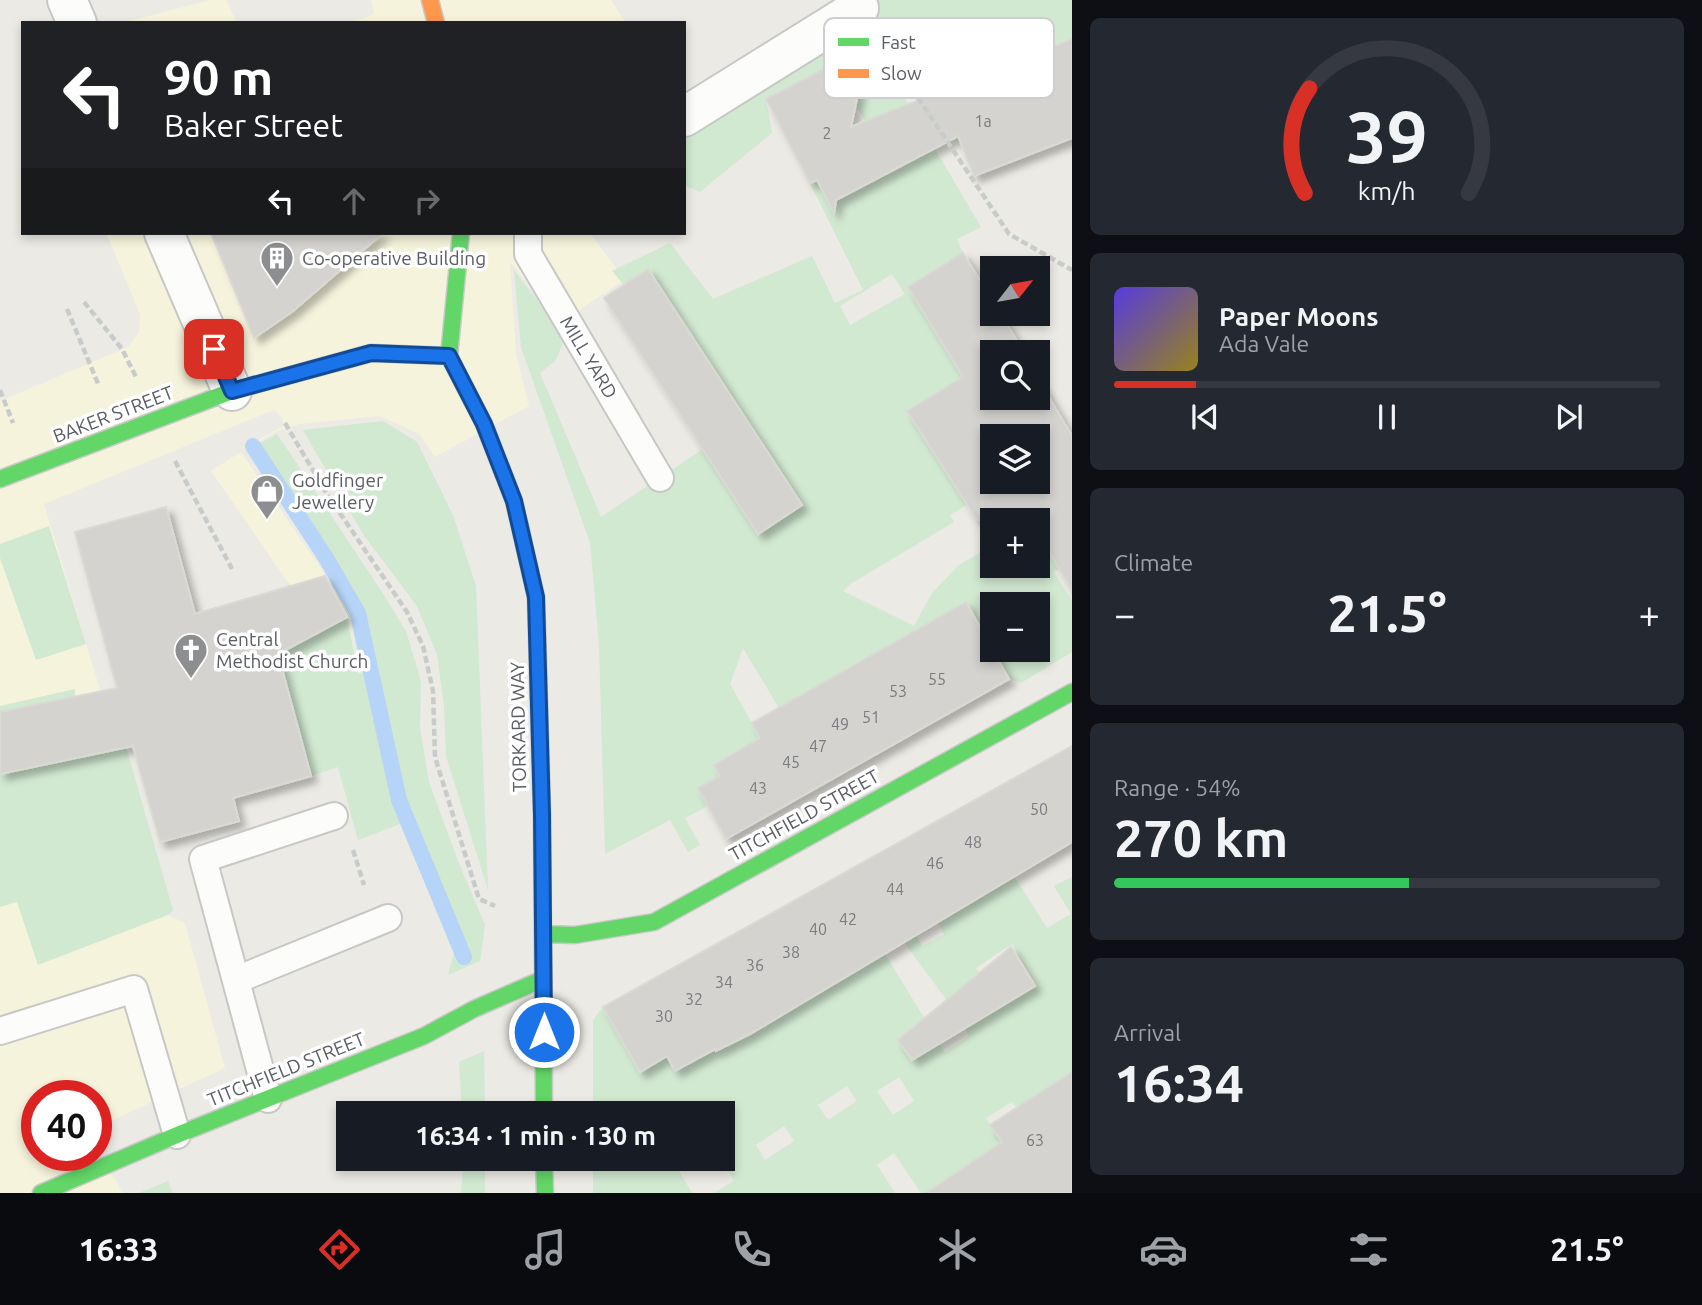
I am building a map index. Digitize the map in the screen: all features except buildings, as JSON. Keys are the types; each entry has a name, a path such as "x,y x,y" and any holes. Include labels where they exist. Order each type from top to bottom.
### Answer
{"street":[{"path":"67,0 76,21"},
{"path":"430,0 435,21"},
{"path":"843,18 859,8"},
{"path":"686,116 824,30"},
{"path":"165,235 232,391"},
{"path":"449,356 461,235"},
{"name":"BAKER STREET","path":"0,479 232,391 371,353 449,356"},
{"name":"TORKARD WAY","path":"449,356 484,424 514,501 536,597 544,1101"},
{"name":"TITCHFIELD STREET","path":"543,934 575,935 654,922 1072,692"},
{"name":"TITCHFIELD STREET","path":"41,1193 424,1036 474,1009 543,978"},
{"path":"544,1171 545,1193"}],"lane":[{"name":"MILL YARD","path":"528,235 528,254 660,478"},
{"path":"268,1099 203,859 334,816"},
{"path":"236,980 382,921"},
{"path":"0,1031 134,989 177,1135"}],"path":[{"path":"859,8 866,18"},
{"path":"919,98 1009,234 1072,270"},
{"path":"84,302 122,349 178,468 232,569"},
{"path":"67,309 99,386"},
{"path":"0,390 13,423"},
{"path":"281,416 327,494 407,612 423,646 433,691 435,757 479,899 497,907"},
{"path":"334,816 345,827 382,921"}],"shaded area":[{"path":"210,0 226,0 236,21 130,21"},
{"path":"371,0 611,0 625,21 356,21 374,14"},
{"path":"107,235 591,235 625,280 559,323 510,262 516,354 529,406 435,457 419,434 380,416 300,424 277,431 241,452 320,567 347,617 358,675 281,695 256,610 289,584 211,471 267,435 284,426 281,416 274,410 44,504 168,915 185,923 225,1068 112,1121 112,1080 21,1080 21,1171 109,1171 122,1193 0,1193 0,401 128,347 139,332 140,314"}],"green space":[{"path":"863,0 1072,0 1072,38 1054,45 1054,18 874,18"},
{"path":"824,39 824,69 766,99 772,133 700,192 686,186 686,127"},
{"path":"1054,60 1072,109 987,98 1054,98"},
{"path":"852,98 905,98 981,227 957,239 963,253 909,286 967,382 957,408 919,432 931,449 968,425 980,481 980,494 983,495 950,515 954,522 843,591 914,626 932,593 959,565 980,553 980,578 1050,578 1050,554 1059,569 1054,572 1072,601 1072,652 1021,683 1009,679 999,662 1050,662 1050,592 980,592 980,653 892,644 842,672 788,723 743,648 730,684 760,738 714,764 720,776 698,788 708,806 685,818 700,845 688,852 670,820 605,854 599,644 590,543 521,347 514,270 554,322 563,342 556,360 540,373 601,517 703,449 758,534 802,505 648,269 624,285 612,271 670,243 713,299 812,256 835,303 863,290 810,183 817,180 829,204 904,164 873,136","holes":["892,274 905,294 850,325 840,306"]},
{"path":"925,98 943,98 963,149 948,126"},
{"path":"383,421 417,442 453,515 476,586 488,890 446,756 444,705 437,655 417,606 363,534 303,430"},
{"path":"277,434 406,631 421,681 420,728 429,782 485,925 480,961 448,975 454,952 400,824 358,840 338,767 311,776 289,693 281,695 256,610 289,584 316,634 347,617 358,674 362,673 350,616 321,562 246,451"},
{"path":"49,526 86,644 36,660 0,558 0,544"},
{"path":"75,689 75,697 0,712 0,706"},
{"path":"114,705 173,910 168,915 38,965 17,902 0,907 0,774 111,751"},
{"path":"1007,865 1047,928 1071,914 1054,886 1072,877 1072,1072 1018,1110 1012,1102 986,1118 1002,1142 925,1193 921,1193 894,1153 877,1165 895,1193 714,1193 734,1181 729,1171 735,1171 735,1101 593,1101 593,1020 603,1007 639,1072 667,1056 676,1071 694,1060 707,1034 717,1051 736,1040 740,1016 751,1035 767,1026 757,1006 763,1003 773,1021 799,1006 790,988 861,948 870,963 885,954 945,1052 969,1036 949,1003 893,928 908,920 922,946 944,934 933,913","holes":["1012,944 1035,986 1000,1007 976,968","899,1077 914,1101 893,1115 877,1091","847,1086 857,1101 828,1120 818,1105","784,1126 794,1141 765,1160 756,1145"]},
{"path":"484,1051 485,1101 461,1101 459,1062"},
{"path":"463,1171 485,1171 485,1193 461,1193"},
{"path":"593,1171 679,1171 692,1193 593,1193"},
{"path":"168,1181 173,1193 139,1193"}],"waterway":[{"path":"253,446 326,558 358,613 399,800 464,957"}],"traffic: fast":[{"path":"449,356 461,235"},
{"path":"0,479 232,391 371,353 449,356"},
{"path":"449,356 484,424 514,501 536,597 542,815 544,1101"},
{"path":"543,934 575,935 654,922 1072,692"},
{"path":"41,1193 424,1036 474,1009 543,979"},
{"path":"544,1171 545,1193"}],"traffic: slow":[{"path":"430,0 435,21"}],"place":[{"name":"Co-operative Building","path":"277,288"},
{"name":"Goldfinger Jewellery","path":"267,521"},
{"name":"Central Methodist Church","path":"191,680"}],"route":[{"path":"214,349 232,391 371,353 449,356 484,424 514,501 536,597 544,1032"}]}
